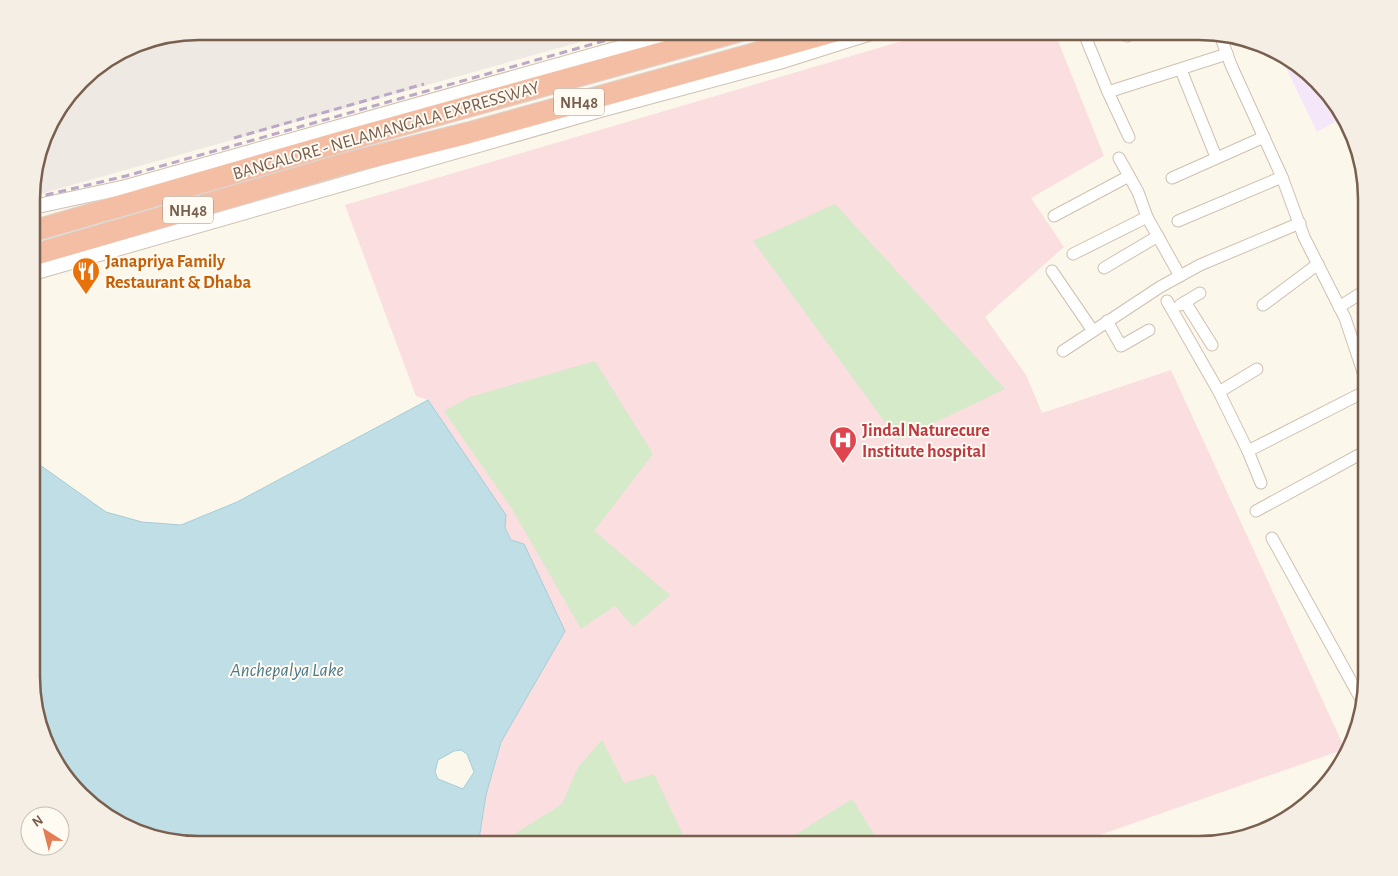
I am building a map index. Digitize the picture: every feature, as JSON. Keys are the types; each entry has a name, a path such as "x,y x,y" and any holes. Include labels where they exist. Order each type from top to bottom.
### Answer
{"highway":[{"name":"BANGALORE - NELAMANGALA EXPRESSWAY","path":"40,229 344,141 708,40"},
{"name":"BANGALORE - NELAMANGALA EXPRESSWAY","path":"40,253 344,164 468,133 804,40"},
{"path":"40,217 123,204"}],"street":[{"path":"40,205 126,187 647,40"},
{"path":"40,271 604,109 779,62 841,40"},
{"path":"1087,40 1129,137"},
{"path":"1222,41 1282,177 1304,237 1339,307 1358,359"},
{"path":"1108,92 1182,70 1227,54"},
{"path":"1182,70 1216,158"},
{"path":"1172,178 1264,137"},
{"path":"1119,158 1147,216 1180,276"},
{"path":"1054,216 1129,176"},
{"path":"1178,221 1282,177"},
{"path":"1073,254 1147,216"},
{"path":"1062,352 1093,330 1200,265 1300,222"},
{"path":"1104,268 1158,236"},
{"path":"1263,304 1318,264"},
{"path":"1052,271 1093,330"},
{"path":"1200,293 1185,302 1169,305 1219,392 1248,451 1260,483"},
{"path":"1339,307 1358,295"},
{"path":"1185,302 1212,345"},
{"path":"1108,321 1121,346 1149,330"},
{"path":"1219,392 1258,369"},
{"path":"1248,451 1358,395"},
{"path":"1256,510 1358,455"},
{"path":"1272,538 1357,692"}],"shaded area":[{"path":"199,40 587,40 40,194 41,178 48,148 61,120 80,94 94,80 120,61 158,45 178,41"},
{"name":"Jindal Naturecure Institute hospital","path":"905,40 1058,40 1104,156 1031,198 1064,247 985,317 1026,375 1042,413 1171,370 1343,745 1342,747 1340,751 1097,836 479,836 486,796 501,742 565,631 505,528 506,515 428,400 416,396 345,205"},
{"path":"1285,66 1311,87 1325,102 1337,120 1317,132"}],"green space":[{"path":"835,204 1005,389 898,440 753,241"},
{"path":"595,361 653,454 594,531 670,595 633,627 615,606 581,629 512,509 444,411 470,397"},
{"path":"602,740 624,783 654,774 684,836 511,836 562,804 578,767"},
{"path":"852,799 875,836 793,836"}],"water":[{"name":"Anchepalya Lake","path":"428,400 506,515 505,528 511,540 524,544 565,631 501,742 486,795 479,836 178,835 148,828 129,820 111,809 87,789 73,774 56,747 48,728 41,698 40,465 106,512 142,522 181,525 237,502","holes":["461,750 467,754 474,772 463,789 438,779 435,772 438,760 454,751"]}],"railway":[{"path":"40,196 126,176 607,40"},
{"path":"234,138 424,84"}],"place":[{"name":"Janapriya Family Restaurant & Dhaba","path":"86,295"},
{"name":"Jindal Naturecure Institute hospital","path":"843,464"}]}
